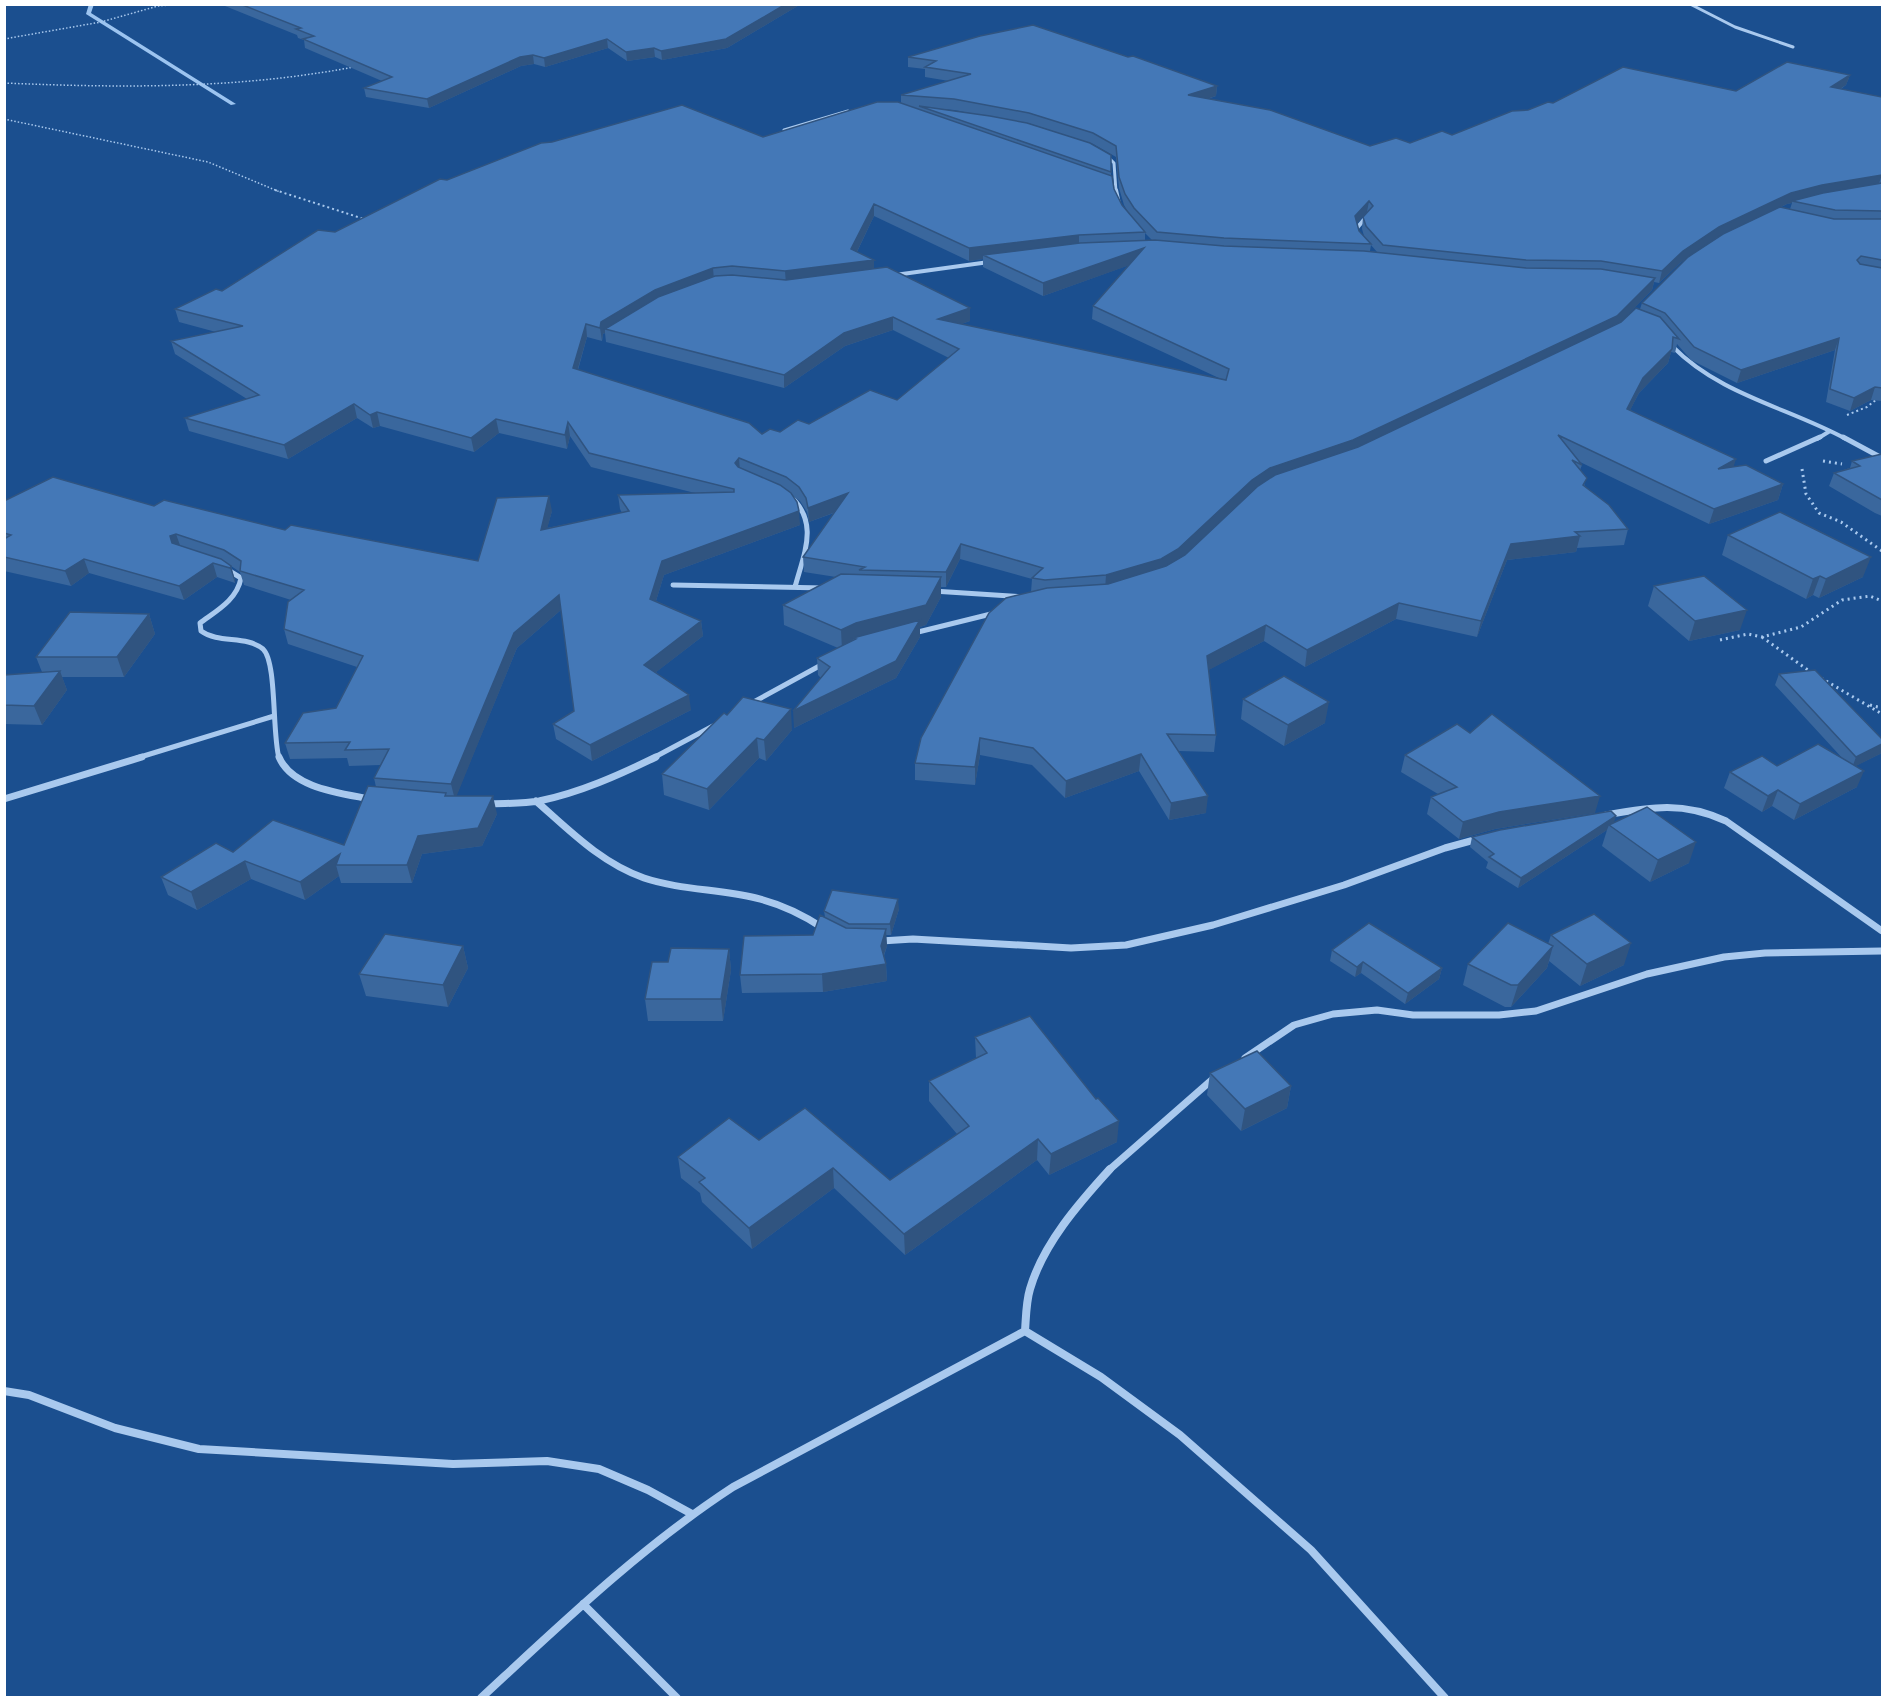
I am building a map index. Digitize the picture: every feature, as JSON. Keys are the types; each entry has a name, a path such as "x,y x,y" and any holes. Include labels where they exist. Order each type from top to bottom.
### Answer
{"street":[{"path":"1689,4 1735,27 1793,47"},
{"path":"784,130 819,118 857,110"},
{"path":"1098,151 1114,160 1116,171 1114,184 1120,206"},
{"path":"1361,240 1357,228 1367,216"},
{"path":"892,275 998,261"},
{"path":"1669,342 1688,363 1709,376 1830,431 1882,458"},
{"path":"1766,461 1814,441 1830,431"},
{"path":"782,491 798,501 806,515 807,545 795,587"},
{"path":"217,566 241,578 241,586 234,596 200,623 199,629 210,637 260,646 267,652 276,744 282,764 304,781 335,792 382,800"},
{"path":"673,585 828,588"},
{"path":"927,590 995,593 1036,598"},
{"path":"906,635 1002,611"},
{"path":"749,705 832,659"},
{"path":"4,799 274,716"},
{"path":"484,804 536,801 591,786 629,771 719,722"},
{"path":"536,801 604,858 627,872 669,884 774,902 806,917 831,933"},
{"path":"1601,816 1674,804 1710,813 1726,821 1882,931"},
{"path":"875,941 913,939 1071,948 1126,945 1204,927 1344,885 1445,848 1486,837"},
{"path":"1238,1063 1294,1025 1333,1014 1377,1010 1423,1016 1509,1014 1536,1011 1647,974 1724,957 1765,953 1882,951"},
{"path":"1025,1331 1029,1291 1041,1260 1084,1196 1117,1161 1219,1075"},
{"path":"481,1698 583,1604 692,1514 733,1487 1025,1331"},
{"path":"1025,1331 1101,1377 1188,1442 1311,1550 1445,1698"},
{"path":"4,1390 29,1395 115,1428 199,1449 453,1464 547,1461 599,1469 648,1490 692,1514"},
{"path":"583,1604 677,1698"}],"path":[{"path":"4,39 101,22 158,6 183,4"},
{"path":"4,83 120,88 185,87 300,78 353,67"},
{"path":"4,119 208,162 261,186 376,222"},
{"path":"1830,431 1827,423 1867,407 1882,395"},
{"path":"1802,467 1806,494 1819,513 1841,522 1882,551"},
{"path":"1762,637 1801,627 1842,600 1870,596 1882,601"},
{"path":"1720,640 1748,634 1762,637 1799,666 1882,714"},
{"path":"1866,704 1882,708"}],"building":[{"path":"240,4 786,4 726,39 661,51 654,48 626,52 607,39 544,58 533,55 520,57 427,99 364,88 392,77 303,39 314,36 296,29 301,28"},
{"path":"1033,25 1128,57 1133,56 1217,86 1188,95 1270,110 1370,146 1396,138 1410,143 1442,131 1452,135 1512,111 1528,110 1548,102 1553,103 1623,67 1736,91 1787,62 1850,75 1831,87 1882,97 1882,175 1822,185 1791,193 1719,227 1683,251 1662,271 1601,261 1526,260 1383,245 1366,226 1363,217 1373,206 1369,201 1355,216 1359,231 1371,244 1224,238 1157,232 1134,208 1125,194 1119,177 1116,146 1093,133 1029,113 954,99 901,95 971,74 925,67 936,61 908,57 980,36"},
{"path":"877,102 898,102 1112,176 1114,189 1122,205 1145,232 1079,235 969,248 874,204 851,249 874,260 785,271 732,266 713,268 655,290 601,322 600,328 586,324 573,368 749,423 762,434 770,429 780,432 798,420 809,424 870,390 897,400 959,349 893,317 844,333 784,375 605,329 658,297 715,276 732,275 786,280 887,267 970,308 938,319 1226,380 1229,369 1093,306 1144,248 1043,283 983,255 1080,243 1155,240 1224,246 1364,251 1526,268 1601,269 1655,278 1617,316 1353,440 1270,468 1252,480 1178,549 1161,559 1106,575 1045,580 1032,578 1043,568 961,544 946,572 859,570 865,567 803,557 848,493 808,508 806,498 799,487 786,477 739,458 735,463 738,467 780,485 791,493 797,502 799,511 662,561 650,599 701,621 644,665 689,695 590,745 553,724 574,711 559,595 514,633 451,784 374,778 389,749 345,750 350,742 285,743 303,713 336,708 363,656 284,629 288,602 304,590 240,571 241,561 224,550 176,534 170,536 172,543 221,559 231,566 230,568 213,563 179,586 84,559 65,571 4,557 4,539 11,535 4,533 4,501 53,477 154,506 164,500 285,530 291,525 478,561 497,498 549,496 541,530 629,511 618,495 734,492 734,489 589,453 568,422 565,435 496,419 471,438 377,412 370,415 354,404 284,445 185,418 259,395 171,341 243,326 175,309 216,289 222,291 318,230 335,232 440,179 447,180 541,143 552,142 682,105 763,137"},
{"path":"919,106 1027,123 1090,143 1111,155 1111,172"},
{"path":"1882,183 1882,211 1835,210 1792,201 1823,193"},
{"path":"1780,207 1834,219 1882,219 1882,260 1861,256 1857,260 1860,264 1882,268 1882,388 1875,387 1854,398 1830,389 1839,338 1741,370 1694,347 1665,313 1642,303 1688,257 1723,234"},
{"path":"1636,308 1660,317 1679,339 1673,337 1672,349 1643,378 1627,409 1736,459 1718,469 1746,465 1783,484 1714,509 1558,435 1582,465 1572,460 1587,478 1583,485 1609,505 1628,529 1575,532 1580,536 1511,544 1481,621 1399,603 1307,650 1266,625 1207,656 1216,735 1167,734 1208,796 1171,803 1141,754 1066,781 1033,748 980,738 975,767 915,763 921,738 989,613 1006,598 1047,588 1108,584 1166,566 1185,555 1258,486 1275,475 1358,447 1621,322"},
{"path":"1882,454 1882,500 1834,473 1860,466 1852,461"},
{"path":"1780,512 1871,557 1826,579 1820,576 1813,579 1728,535"},
{"path":"841,574 941,577 926,605 856,623 841,630 783,605"},
{"path":"1704,576 1747,610 1695,621 1654,586"},
{"path":"70,612 149,614 117,657 36,657"},
{"path":"920,620 896,661 793,711 830,667 817,658 856,639 853,638"},
{"path":"1815,670 1882,739 1882,744 1856,757 1779,674"},
{"path":"60,671 34,706 4,705 4,675"},
{"path":"1284,676 1329,702 1288,725 1243,699"},
{"path":"743,697 791,709 764,740 757,738 707,789 662,774 724,713 727,715"},
{"path":"1492,714 1600,796 1499,812 1463,822 1431,797 1457,787 1405,755 1457,724 1470,733"},
{"path":"1818,744 1864,771 1800,804 1778,790 1768,796 1730,772 1762,756 1777,766"},
{"path":"368,786 446,793 445,796 493,796 478,828 418,836 407,865 336,865 340,854 300,882 245,861 191,892 161,877 216,843 233,852 273,820 344,845"},
{"path":"1647,807 1696,842 1658,860 1609,825"},
{"path":"1611,811 1616,816 1521,878 1489,857 1494,854 1472,837 1500,830"},
{"path":"832,890 898,899 890,924 849,924 824,911"},
{"path":"1594,914 1631,943 1587,964 1551,935"},
{"path":"820,915 846,928 886,929 881,946 886,964 822,974 740,975 744,936 813,935"},
{"path":"1369,923 1442,968 1408,993 1363,962 1357,967 1332,950"},
{"path":"1508,923 1553,946 1518,985 1511,985 1468,964"},
{"path":"385,934 463,946 443,985 359,974"},
{"path":"671,948 729,949 721,999 645,999 652,962 668,962"},
{"path":"1030,1016 1096,1099 1098,1098 1119,1121 1051,1154 1038,1139 904,1234 833,1168 749,1228 699,1182 705,1178 678,1157 729,1118 759,1140 805,1108 890,1180 969,1126 929,1081 987,1053 975,1037"},
{"path":"1257,1051 1291,1086 1245,1109 1210,1073"}],"waterway":[{"path":"92,4 88,13 233,104"}]}
